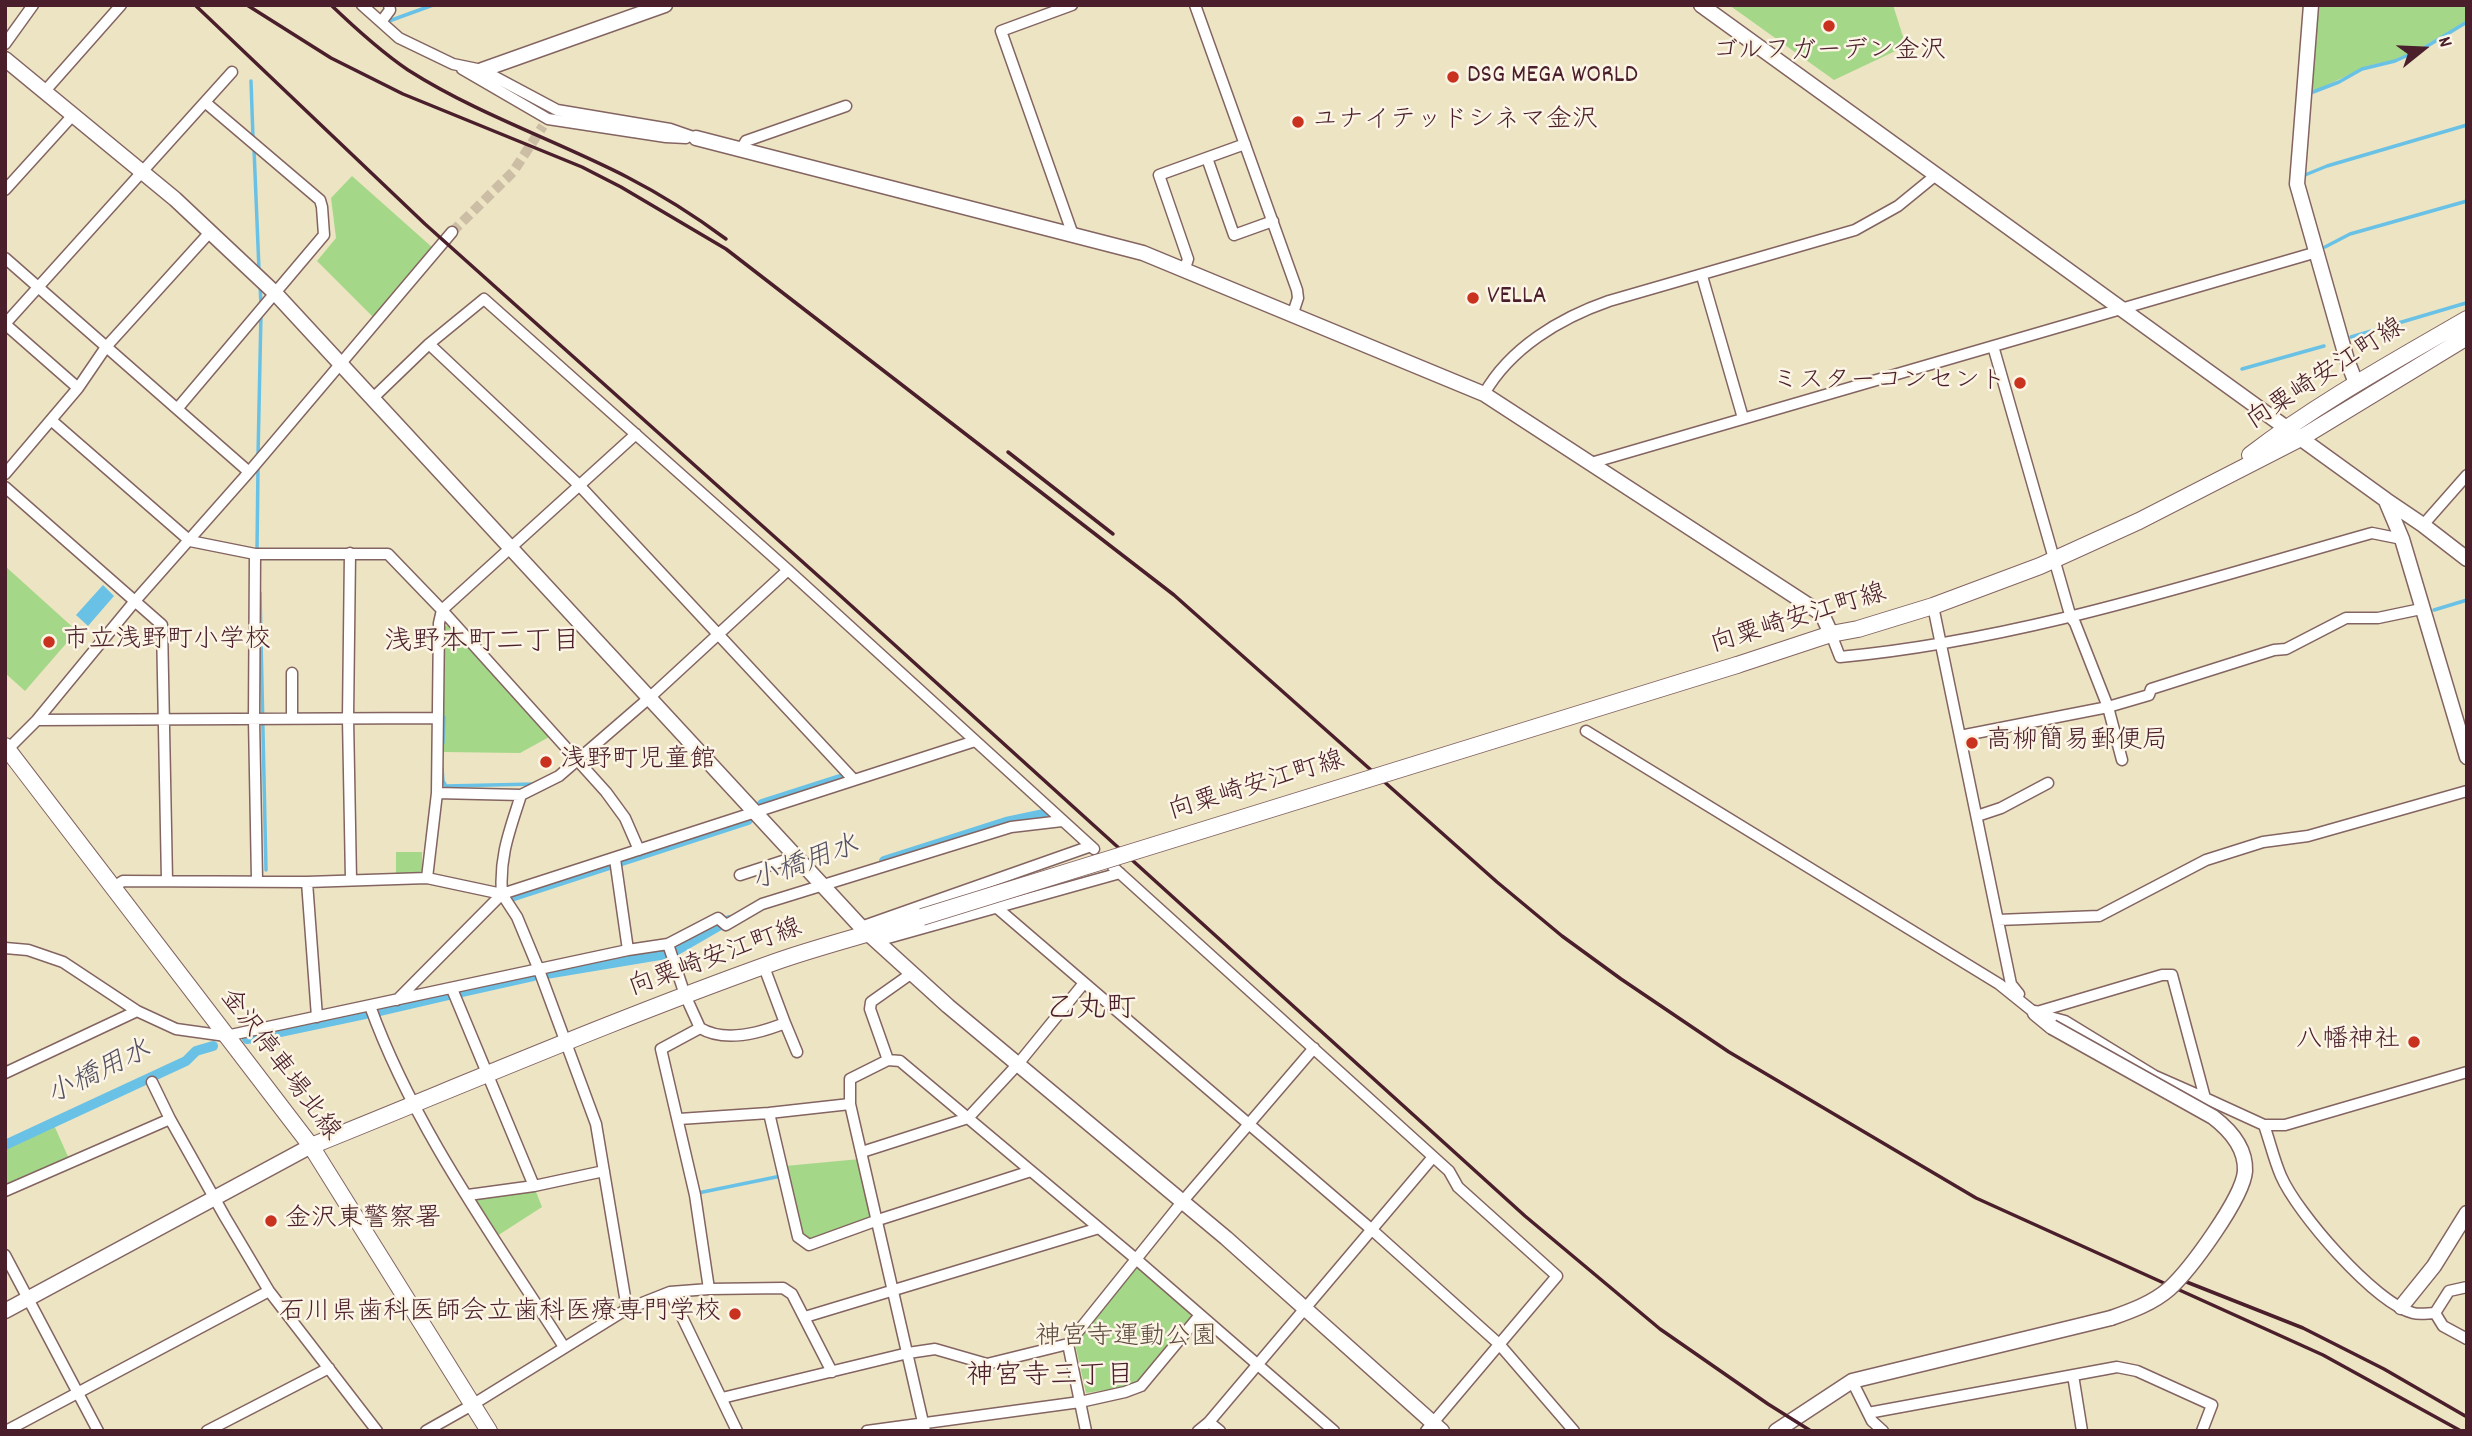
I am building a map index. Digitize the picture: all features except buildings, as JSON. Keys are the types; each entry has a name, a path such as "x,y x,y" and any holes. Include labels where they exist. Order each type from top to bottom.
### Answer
{"main road":[{"name":"向粟崎安江町線","path":"2218,480 2286,428 2356,383 2467,319"},
{"name":"向粟崎安江町線","path":"311,1146 565,1042 764,967 1830,634 1858,629 1933,606 2054,560 2139,521 2301,438 2467,337"},
{"name":"金沢停車場北線","path":"6,749 311,1146 489,1431"}],"street":[{"path":"5,44 33,5"},
{"path":"45,91 121,5"},
{"path":"362,5 399,38 453,64 545,123 666,138 696,138"},
{"path":"381,22 390,10 389,5"},
{"path":"482,69 665,5"},
{"path":"1034,5 1038,18"},
{"path":"1072,5 1002,31 1073,235"},
{"path":"1195,5 1297,290 1298,298 1293,316"},
{"path":"1701,5 2467,559"},
{"path":"2311,5 2297,184 2356,383"},
{"path":"5,59 211,231 275,293 821,886 869,934 1304,1308 1434,1428 1499,1344 1557,1276 1458,1187 1449,1171 1117,870 996,907 869,934"},
{"path":"453,64 482,69 557,110 670,129 696,138 1143,253 1483,394 1822,614 1840,657 1942,643 2070,618 2372,533 2402,539"},
{"path":"78,388 5,324 232,72"},
{"path":"177,409 324,235 320,201 206,103"},
{"path":"741,149 746,141 846,106"},
{"path":"5,190 73,115"},
{"path":"1184,271 1188,259 1158,176 1245,145"},
{"path":"1207,158 1234,234 1273,221"},
{"path":"1483,394 1492,380 1532,340 1569,318 1609,302 1855,230 1898,206 1936,175"},
{"path":"5,474 78,388 106,347 211,231"},
{"path":"6,749 37,720 135,601 190,541 452,232"},
{"path":"1591,463 2317,252"},
{"path":"5,258 249,472"},
{"path":"1702,275 1743,418"},
{"path":"373,398 429,344 484,299 788,570 1092,847 869,934"},
{"path":"429,344 579,485 854,780"},
{"path":"1993,346 2070,618 2075,623 2108,707 2122,760"},
{"path":"51,420 190,541 255,555 388,554 442,610 625,818 639,850"},
{"path":"427,878 437,793 436,718 439,623 442,610 636,434"},
{"path":"2423,525 2467,475"},
{"path":"5,487 162,625 167,881"},
{"path":"2386,500 2402,539 2467,757"},
{"path":"350,553 348,718 351,880"},
{"path":"255,555 257,880"},
{"path":"437,793 521,795 559,776 648,699 788,570"},
{"path":"1933,606 2011,984 2035,1013 2065,1021 2155,1076 2264,1125 2285,1125 2467,1072"},
{"path":"1960,736 2108,707 2149,695 2151,689 2274,650 2286,649 2346,618 2378,618 2421,609"},
{"path":"292,673 292,719"},
{"path":"37,720 436,718"},
{"path":"1586,731 1999,984 2052,1027 2213,1117 2227,1128 2243,1155 2245,1170 2242,1184 2222,1220 2169,1289 2140,1308 2111,1318 1852,1381 1776,1431"},
{"path":"395,1002 502,894 975,741"},
{"path":"1977,816 2001,808 2048,783"},
{"path":"1998,920 2099,916 2206,860 2263,842 2308,836 2467,791"},
{"path":"521,795 500,871 502,894 517,917 539,970 596,1124 627,1309"},
{"path":"5,948 28,950 63,962 136,1010 176,1029 226,1037 628,950 668,944 718,918 726,925 762,904 1011,827 1062,821"},
{"path":"740,875 795,857"},
{"path":"615,859 628,950"},
{"path":"112,888 123,881 307,882 427,878 502,894"},
{"path":"307,882 317,1017"},
{"path":"996,907 1371,1229 1499,1344 1574,1431"},
{"path":"668,944 685,995 700,1028 710,1034 758,1034 785,1023"},
{"path":"764,967 797,1052"},
{"path":"888,1060 870,1009 871,1002 912,973"},
{"path":"2035,1013 2162,975 2172,975 2205,1098"},
{"path":"862,1152 968,1118 1018,1064 1084,983"},
{"path":"452,989 534,1186"},
{"path":"370,1006 386,1050 412,1105 564,1347"},
{"path":"5,1073 136,1010"},
{"path":"700,1028 662,1049 695,1195 709,1289"},
{"path":"722,1398 908,1353 935,1349 987,1364 1068,1345 1182,1202 1314,1048"},
{"path":"924,1426 850,1104 850,1079 888,1060 900,1061 1136,1259 1334,1431"},
{"path":"152,1082 242,1249 269,1291 377,1431"},
{"path":"679,1119 850,1104"},
{"path":"769,1113 798,1237 809,1245 1031,1171"},
{"path":"5,1191 170,1119"},
{"path":"2264,1125 2282,1178 2334,1251 2378,1292 2401,1307 2415,1314 2435,1312"},
{"path":"5,1311 311,1146"},
{"path":"1198,1431 1209,1422 1256,1363 1433,1157"},
{"path":"468,1195 534,1186 604,1171"},
{"path":"2401,1307 2434,1266 2467,1213"},
{"path":"805,1317 1098,1228"},
{"path":"5,1255 98,1431"},
{"path":"2435,1312 2449,1291 2467,1287"},
{"path":"426,1431 627,1309 670,1292 783,1288 792,1294 832,1372"},
{"path":"6,1431 269,1291"},
{"path":"670,1292 737,1431"},
{"path":"2435,1312 2443,1326 2467,1339"},
{"path":"867,1431 924,1426 1080,1402 1141,1386 1200,1315"},
{"path":"1068,1345 1086,1431"},
{"path":"1868,1413 2117,1367 2137,1371 2212,1405 2202,1431"},
{"path":"207,1431 329,1368"},
{"path":"2073,1375 2082,1431"},
{"path":"1852,1381 1872,1421 1882,1431"},
{"path":"1209,1422 1220,1431"}],"green space":[{"name":"ゴルフガーデン金沢","path":"1729,5 1893,5 1906,46 1834,80"},
{"path":"2319,5 2467,5 2467,21 2395,60 2368,66 2312,92"},
{"path":"352,176 433,248 374,318 317,261 336,238 331,198"},
{"path":"5,566 77,631 25,691 5,673"},
{"path":"450,625 551,736 520,753 442,752 445,626"},
{"path":"396,852 422,852 422,870 418,874 396,875"},
{"path":"53,1123 70,1161 5,1186 5,1145"},
{"path":"860,1159 872,1208 869,1221 809,1240 800,1235 785,1166"},
{"path":"535,1189 542,1207 497,1236 473,1197"},
{"name":"神宮寺運動公園","path":"1140,1263 1195,1314 1143,1379 1131,1386 1086,1393 1074,1339"}],"water":[{"path":"103,585 114,596 88,626 76,615"}],"waterway":[{"path":"389,21 433,5"},
{"path":"2313,92 2362,69 2395,61 2424,48 2467,22"},
{"path":"251,81 253,138"},
{"path":"2305,175 2327,166 2467,125"},
{"path":"254,149 259,270"},
{"path":"2325,247 2350,234 2467,201"},
{"path":"260,285 261,305"},
{"path":"2351,337 2466,303"},
{"path":"258,456 261,313"},
{"path":"2242,369 2324,346"},
{"path":"257,550 258,467"},
{"path":"260,593 266,870"},
{"path":"2434,610 2467,600"},
{"path":"443,743 444,717"},
{"path":"442,768 446,786 535,784"},
{"path":"762,804 840,779"},
{"name":"小橋用水","path":"884,861 1006,822 1044,814"},
{"path":"514,896 748,820"},
{"name":"小橋用水","path":"546,974 672,953 729,920"},
{"name":"小橋用水","path":"457,993 533,976"},
{"name":"小橋用水","path":"376,1012 449,995"},
{"name":"小橋用水","path":"247,1039 365,1014"},
{"name":"小橋用水","path":"5,1145 186,1061 196,1051 213,1046"},
{"path":"698,1193 781,1176"}],"tunnel":[{"path":"452,232 513,172 543,126"}],"railway":[{"path":"195,5 425,224 834,590 1525,1216 1660,1329 1811,1431"},
{"path":"247,5 331,58 403,94 582,167 726,249 1174,595 1497,882 1562,936 1729,1052 1976,1198 2323,1355 2461,1431"},
{"path":"331,5 388,55 434,86 627,177 678,206 726,239"},
{"path":"1008,452 1113,534"},
{"path":"2179,1279 2303,1328 2384,1369 2467,1417"}],"place":[{"name":"ゴルフガーデン金沢","path":"1829,26"},
{"name":"DSG MEGA WORLD","path":"1453,77"},
{"name":"ユナイテッドシネマ金沢","path":"1298,122"},
{"name":"VELLA","path":"1473,298"},
{"name":"ミスターコンセント","path":"2020,383"},
{"name":"市立浅野町小学校","path":"49,642"},
{"name":"高柳簡易郵便局","path":"1972,743"},
{"name":"浅野町児童館","path":"546,762"},
{"name":"八幡神社","path":"2414,1042"},
{"name":"金沢東警察署","path":"271,1221"},
{"name":"石川県歯科医師会立歯科医療専門学校","path":"735,1314"}],"district":[{"name":"浅野本町二丁目","path":"482,645"},
{"name":"乙丸町","path":"1091,1012"},
{"name":"神宮寺三丁目","path":"1050,1379"}]}
